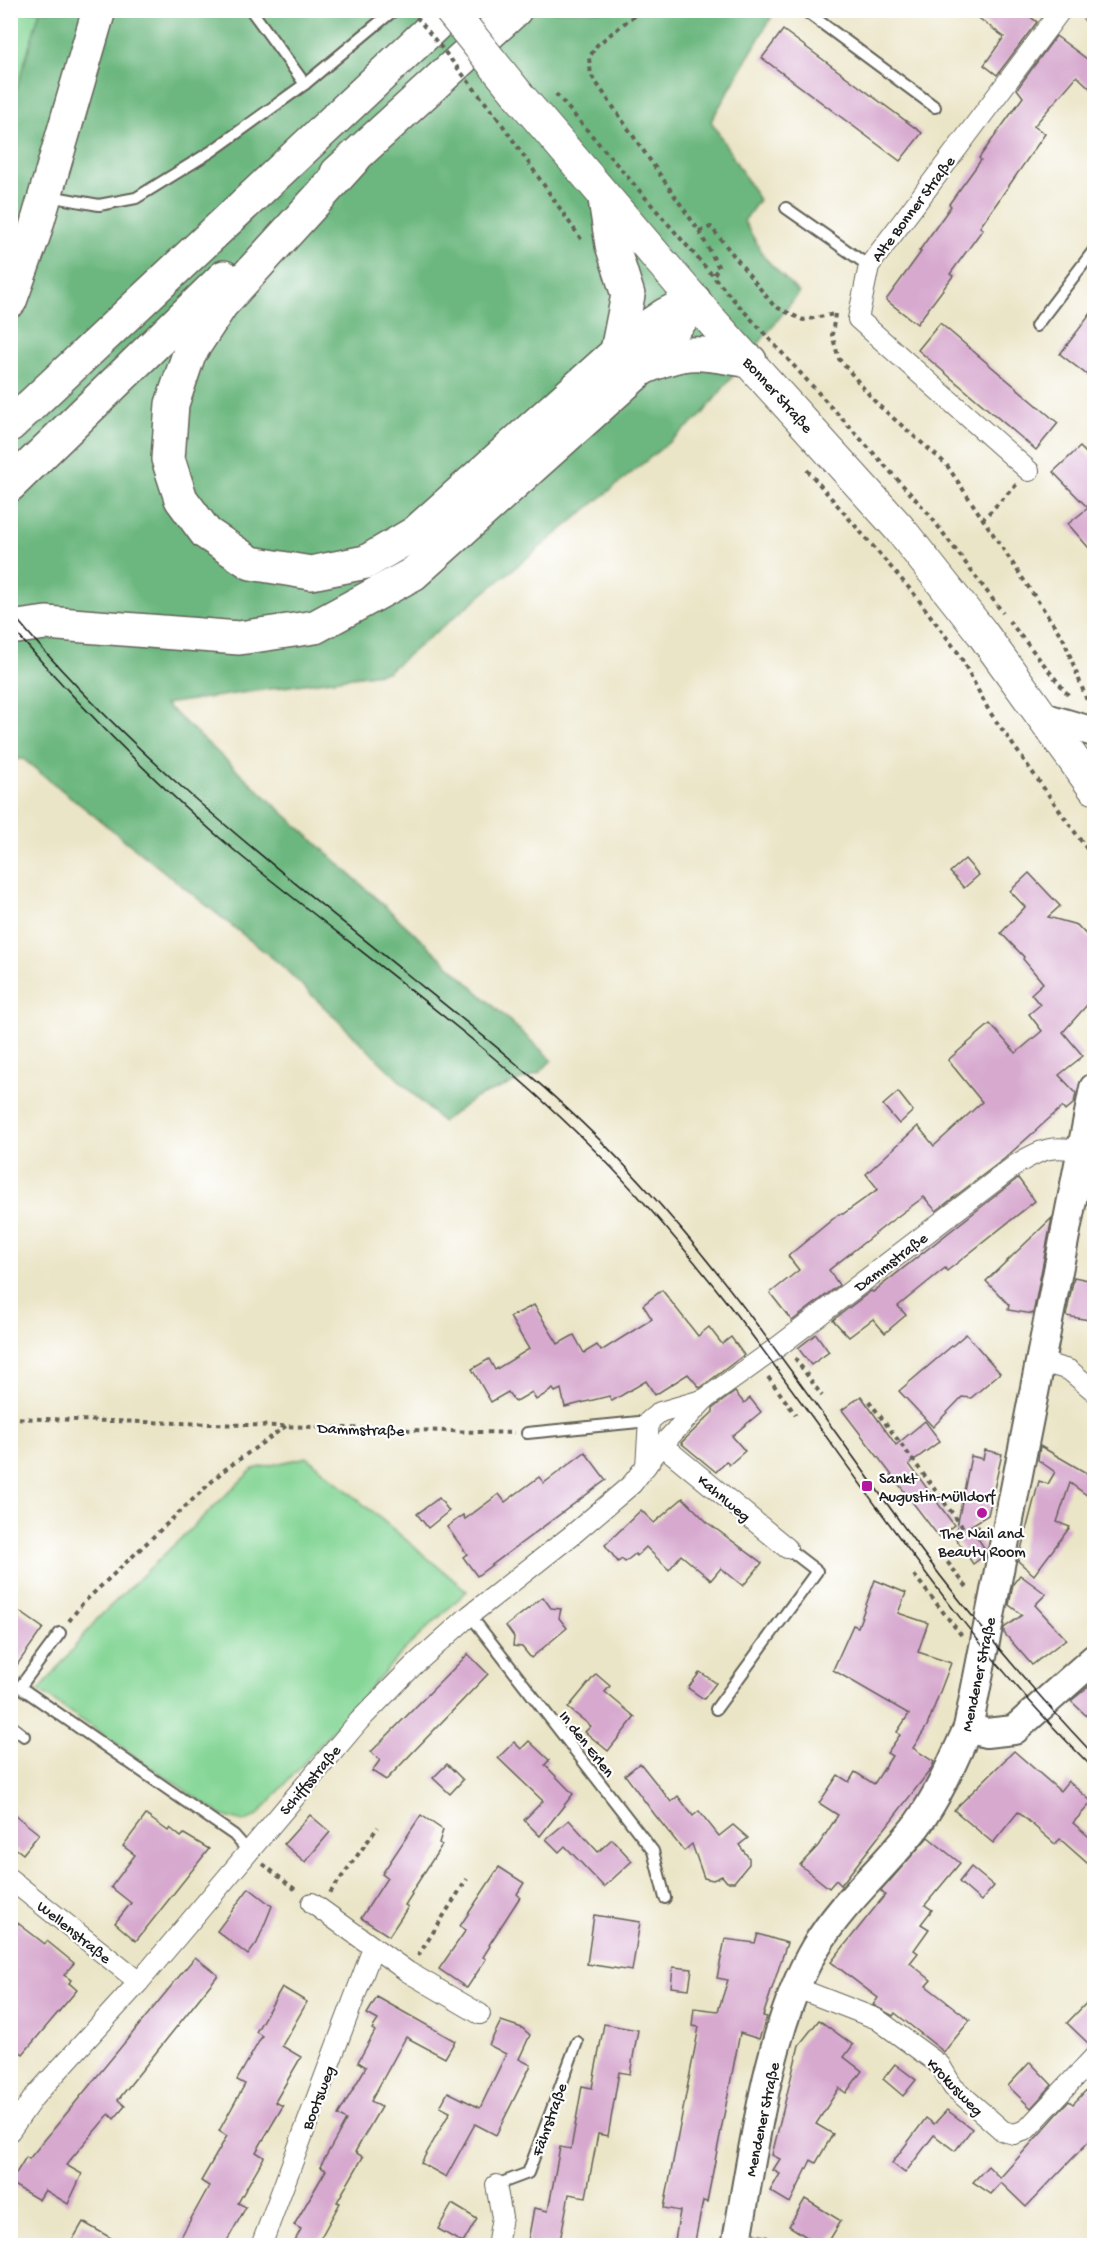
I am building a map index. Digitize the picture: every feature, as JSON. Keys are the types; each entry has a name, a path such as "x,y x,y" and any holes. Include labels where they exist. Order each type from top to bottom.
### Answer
{"highway":[{"path":"10,301 45,195 99,10"},
{"path":"10,425 451,10"},
{"path":"10,485 244,257 515,10"},
{"path":"354,159 221,305 189,354 172,404 168,459 181,499 206,533 251,563 311,573 366,562 415,533 628,360 692,352 750,361"},
{"path":"605,199 612,245 628,295 628,360"},
{"path":"10,628 46,623 239,638 315,627 357,607 413,574 628,360 665,315 703,288"}],"main road":[{"name":"Bonner Straße","path":"451,10 605,199 703,288 750,361 899,528 982,633 1095,788"}],"street":[{"name":"Alte Bonner Straße","path":"1029,471 858,319 869,266 1061,10"},
{"path":"1089,10 1095,16"},
{"path":"1043,717 1092,720"},
{"name":"Mendener Straße","path":"745,2244 762,2102 783,2025 797,1988 815,1947 917,1824 941,1786 968,1728 1095,1088"},
{"name":"Dammstraße","path":"662,1445 705,1399 775,1349 1017,1164 1039,1150 1060,1146 1083,1151"},
{"path":"1041,1362 1069,1370 1095,1392"},
{"name":"Dammstraße","path":"649,1421 660,1412 705,1399"},
{"path":"646,1466 649,1421"},
{"name":"Schiffsstraße","path":"10,2131 34,2097 139,1982 359,1721 413,1666 470,1615 572,1535 632,1484 662,1445"},
{"name":"Kahnweg","path":"662,1445 787,1548"},
{"path":"968,1728 986,1733 1014,1730 1095,1659"},
{"name":"Wellenstraße","path":"10,1879 139,1982"},
{"path":"315,1906 408,1972 480,2014"},
{"name":"Bootsweg","path":"261,2246 372,1948"},
{"name":"Krokusweg","path":"797,1988 877,2019 940,2065 952,2087 1002,2131 1014,2134 1026,2130 1095,2057"},
{"name":"Fährstraße","path":"496,2185 502,2217 497,2246"}],"lane":[{"path":"251,10 305,84"},
{"path":"45,195 99,206 136,198 212,151 305,84 394,10"},
{"path":"804,10 935,107"},
{"path":"786,208 869,266"},
{"path":"1036,326 1095,250"},
{"name":"Dammstraße","path":"527,1433 649,1421"},
{"path":"716,1709 817,1571 787,1548"},
{"name":"In den Erlen","path":"470,1615 653,1851 665,1898"},
{"path":"60,1633 20,1687 234,1834 248,1851"},
{"path":"10,1725 24,1736"},
{"name":"Fährstraße","path":"496,2185 528,2173 577,2042"}],"path":[{"path":"411,10 497,117 586,247"},
{"path":"641,10 597,45 589,58 591,75 699,231 719,268 703,288"},
{"path":"549,87 703,288 732,298"},
{"path":"699,231 711,227 774,306 802,320 835,314"},
{"path":"842,304 835,314 832,335 839,359 877,404 945,464 1064,640 1092,720"},
{"path":"803,465 915,596 959,654 989,711 1095,859"},
{"path":"982,520 1029,471"},
{"path":"791,1352 822,1396"},
{"path":"765,1374 796,1415"},
{"path":"869,1401 964,1529 989,1527"},
{"name":"Dammstraße","path":"10,1418 527,1433"},
{"path":"60,1633 82,1604 223,1471 287,1425"},
{"path":"942,1555 964,1582"},
{"path":"914,1575 963,1638"},
{"path":"248,1851 315,1906 378,1827"},
{"path":"408,1972 467,1879"}],"green space":[{"path":"11,11 40,11 11,111"},
{"path":"40,11 775,11 711,121 759,200 744,221 765,258 799,293 701,416 387,672 165,704 552,1060 539,1073 475,1098 442,1122 280,964 23,759 11,760 10,111"},
{"path":"307,1457 467,1591 403,1651 257,1816 243,1822 223,1816 39,1691 98,1618 253,1469"}],"building":[{"path":"968,10 1021,10 1037,22 997,75 984,65 1004,37"},
{"path":"783,30 922,133 900,161 762,58"},
{"path":"1056,36 1095,65 1095,93 1077,76 1034,126 1045,134 980,227 983,229 950,274 953,276 917,324 886,300 921,252 919,251 951,206 949,204 981,160 979,158 1023,97 1017,89"},
{"path":"1095,308 1095,381 1060,354"},
{"path":"940,323 1058,423 1036,450 918,350"},
{"path":"1080,447 1095,462 1095,555 1068,524 1088,508 1053,472"},
{"path":"965,859 979,875 964,888 950,872"},
{"path":"1029,873 1060,906 1048,917 1077,925 1095,944 1095,996 1063,1032 1083,1056 1059,1075 1076,1093 1074,1103 1065,1111 1062,1107 1004,1159 936,1211 924,1197 890,1222 829,1270 839,1285 792,1321 770,1293 799,1270 788,1256 839,1214 843,1214 878,1189 866,1174 918,1126 934,1146 982,1102 948,1060 990,1024 1016,1053 1042,1031 1029,1014 1040,1005 1031,994 1043,983 1023,959 1024,957 1001,933 1025,907 1010,891"},
{"path":"898,1092 913,1111 899,1124 883,1105"},
{"path":"1018,1178 1035,1201 947,1271 945,1268 898,1306 906,1315 885,1333 873,1319 849,1337 833,1320 871,1291 873,1292"},
{"path":"1052,1218 1033,1314 1008,1310 1009,1305 986,1281"},
{"path":"1074,1277 1093,1281 1095,1321 1066,1316"},
{"path":"662,1290 698,1336 709,1327 722,1344 731,1337 744,1355 700,1388 688,1374 655,1395 646,1381 612,1401 609,1396 565,1407 561,1389 555,1392 553,1389 536,1400 532,1392 515,1402 508,1392 491,1402 472,1369 489,1359 495,1370 529,1349 510,1317 534,1305 558,1344 574,1335 584,1353 597,1345 601,1351 652,1319 643,1305"},
{"path":"816,1334 829,1352 811,1365 798,1348"},
{"path":"966,1334 1000,1373 971,1398 962,1397 933,1427 899,1391"},
{"path":"735,1392 744,1403 750,1398 761,1412 732,1436 745,1451 729,1465 726,1461 716,1472 681,1443 713,1412 713,1408"},
{"path":"861,1396 896,1445 925,1421 940,1441 909,1464 954,1525 939,1537 842,1410"},
{"path":"1040,1446 1095,1478 1095,1501 1070,1483 1057,1522 1070,1527 1034,1575 1018,1561 1039,1481 1048,1484 1055,1472 1038,1460"},
{"path":"985,1450 1002,1454 988,1515 970,1526 986,1551 985,1555 973,1564 955,1537 971,1456 983,1459"},
{"path":"585,1452 606,1480 477,1576 463,1557 467,1554 447,1527 463,1515 465,1519 499,1494 505,1502 539,1477 544,1483"},
{"path":"439,1498 449,1511 428,1528 417,1514"},
{"path":"683,1498 708,1523 762,1563 743,1586 721,1568 711,1580 681,1555 669,1570 646,1547 637,1556 635,1554 625,1562 622,1559 618,1562 605,1545 641,1510 654,1523"},
{"path":"1020,1575 1046,1594 1035,1605 1066,1639 1032,1665 1004,1633 1004,1628 1022,1615 1009,1605 1013,1584"},
{"path":"875,1580 906,1593 898,1613 928,1623 918,1652 951,1663 927,1726 913,1748 934,1762 931,1769 841,1885 836,1880 829,1888 800,1865 818,1846 838,1815 819,1803 838,1775 849,1782 855,1772 874,1784 892,1756 887,1753 900,1735 897,1732 909,1714 833,1670 853,1625 858,1627"},
{"path":"543,1597 551,1608 561,1609 559,1618 567,1628 531,1658 522,1647 513,1646 514,1637 506,1626"},
{"path":"10,1605 43,1628 10,1675"},
{"path":"468,1654 488,1674 386,1780 372,1771 380,1760 371,1752"},
{"path":"700,1672 716,1683 704,1699 688,1688"},
{"path":"596,1674 610,1686 605,1692 635,1717 608,1751 585,1732 591,1726 568,1708"},
{"path":"1095,1681 1095,1724 1071,1701"},
{"path":"529,1741 549,1760 545,1765 573,1794 540,1836 524,1820 543,1801 498,1758 514,1742 521,1749"},
{"path":"1014,1751 1060,1791 1068,1781 1092,1802 1073,1823 1095,1842 1095,1870 1060,1839 1055,1844 1018,1812 993,1843 954,1810"},
{"path":"640,1763 671,1802 678,1796 693,1816 699,1811 719,1836 733,1825 748,1838 739,1845 749,1858 749,1864 734,1882 727,1882 722,1876 713,1880 704,1878 692,1844 684,1851 625,1775"},
{"path":"447,1764 463,1780 450,1794 433,1778"},
{"path":"10,1811 39,1834 23,1854 10,1844"},
{"path":"146,1815 168,1831 170,1828 181,1837 184,1834 209,1849 136,1941 115,1923 131,1903 111,1887 135,1855 123,1846"},
{"path":"310,1815 330,1832 305,1862 284,1844"},
{"path":"421,1815 443,1830 439,1843 442,1845 411,1893 405,1905 408,1907 389,1936 361,1918 387,1878 382,1874"},
{"path":"569,1820 598,1852 612,1839 632,1861 604,1887 565,1846 559,1852 546,1839"},
{"path":"928,1837 960,1863 925,1905 932,1910 921,1924 929,1929 914,1950 918,1953 910,1963 931,1980 926,1986 970,2020 944,2052 895,2013 893,2016 873,2005 878,1998 831,1962 885,1895 881,1891"},
{"path":"499,1867 524,1883 517,1894 520,1897 489,1945 483,1957 486,1959 467,1988 439,1969 466,1930 460,1926"},
{"path":"971,1867 994,1886 981,1901 959,1882"},
{"path":"249,1888 272,1906 257,1943 248,1955 217,1931"},
{"path":"594,1915 640,1922 632,1971 587,1964"},
{"path":"10,1917 45,1944 47,1941 74,1963 64,1975 71,1980 69,1983 77,1990 23,2054 10,2044"},
{"path":"758,1934 787,1943 763,2016 767,2017 759,2039 740,2033 707,2202 703,2201 694,2246 674,2246 680,2211 664,2208 699,2027 692,2026 694,2008 718,2011 728,1980 717,1978 725,1939 755,1943"},
{"path":"195,1957 218,1975 118,2100 125,2106 114,2119 109,2114 66,2165 82,2174 68,2204 45,2190 39,2200 10,2183 26,2157 29,2159"},
{"path":"673,1967 692,1969 689,1989 671,1987"},
{"path":"282,1987 307,2002 282,2046 301,2057 275,2102 283,2106 256,2152 264,2157 238,2203 246,2207 224,2246 176,2246 209,2186 201,2181 227,2136 219,2131 245,2084 237,2080 262,2036 256,2032"},
{"path":"1095,1994 1095,2045 1091,2046 1067,2023"},
{"path":"377,1997 455,2041 445,2058 406,2037 371,2101 381,2107 355,2152 363,2157 337,2202 340,2203 316,2246 292,2246 301,2229 294,2225 326,2170 320,2167 346,2120 338,2115 366,2067 358,2062 375,2031 372,2029 378,2020 367,2014"},
{"path":"819,2020 853,2045 844,2057 862,2071 846,2093 839,2088 816,2124 833,2134 816,2163 811,2160 790,2203 770,2191 780,2174 773,2170 780,2159 772,2155 799,2045"},
{"path":"501,2021 522,2028 530,2035 519,2059 531,2065 496,2135 475,2124 446,2177 421,2163 450,2112 440,2107 448,2092 480,2108 506,2054 489,2045"},
{"path":"604,2024 638,2030 630,2074 619,2072 608,2136 598,2134 586,2197 569,2194 559,2246 527,2246 534,2208 548,2211 560,2147 571,2149 582,2086 592,2088"},
{"path":"1030,2062 1052,2085 1031,2108 1008,2086"},
{"path":"895,2064 916,2080 903,2096 883,2079"},
{"path":"1095,2081 1095,2135 1026,2207 1001,2183 991,2194 973,2182 988,2166 1000,2178 1069,2101 1073,2104"},
{"path":"947,2110 972,2129 955,2151 934,2135 905,2173 892,2163 926,2118 934,2124"},
{"path":"805,2199 841,2221 826,2246 821,2246 789,2226"},
{"path":"452,2204 477,2219 463,2243 438,2229"},
{"path":"83,2222 125,2246 69,2246"}],"tram line":[{"path":"10,611 100,710 197,801 519,1066 576,1117 629,1170 706,1259 742,1305 957,1598 1024,1678 1094,1755"},
{"path":"10,626 93,717 180,802 241,856 478,1045 569,1125 612,1168 676,1240 737,1315 966,1625 1028,1699 1094,1769"}],"place":[{"name":"Sankt Augustin-Mülldorf","path":"867,1486"},
{"name":"The Nail and Beauty Room","path":"982,1513"}]}
